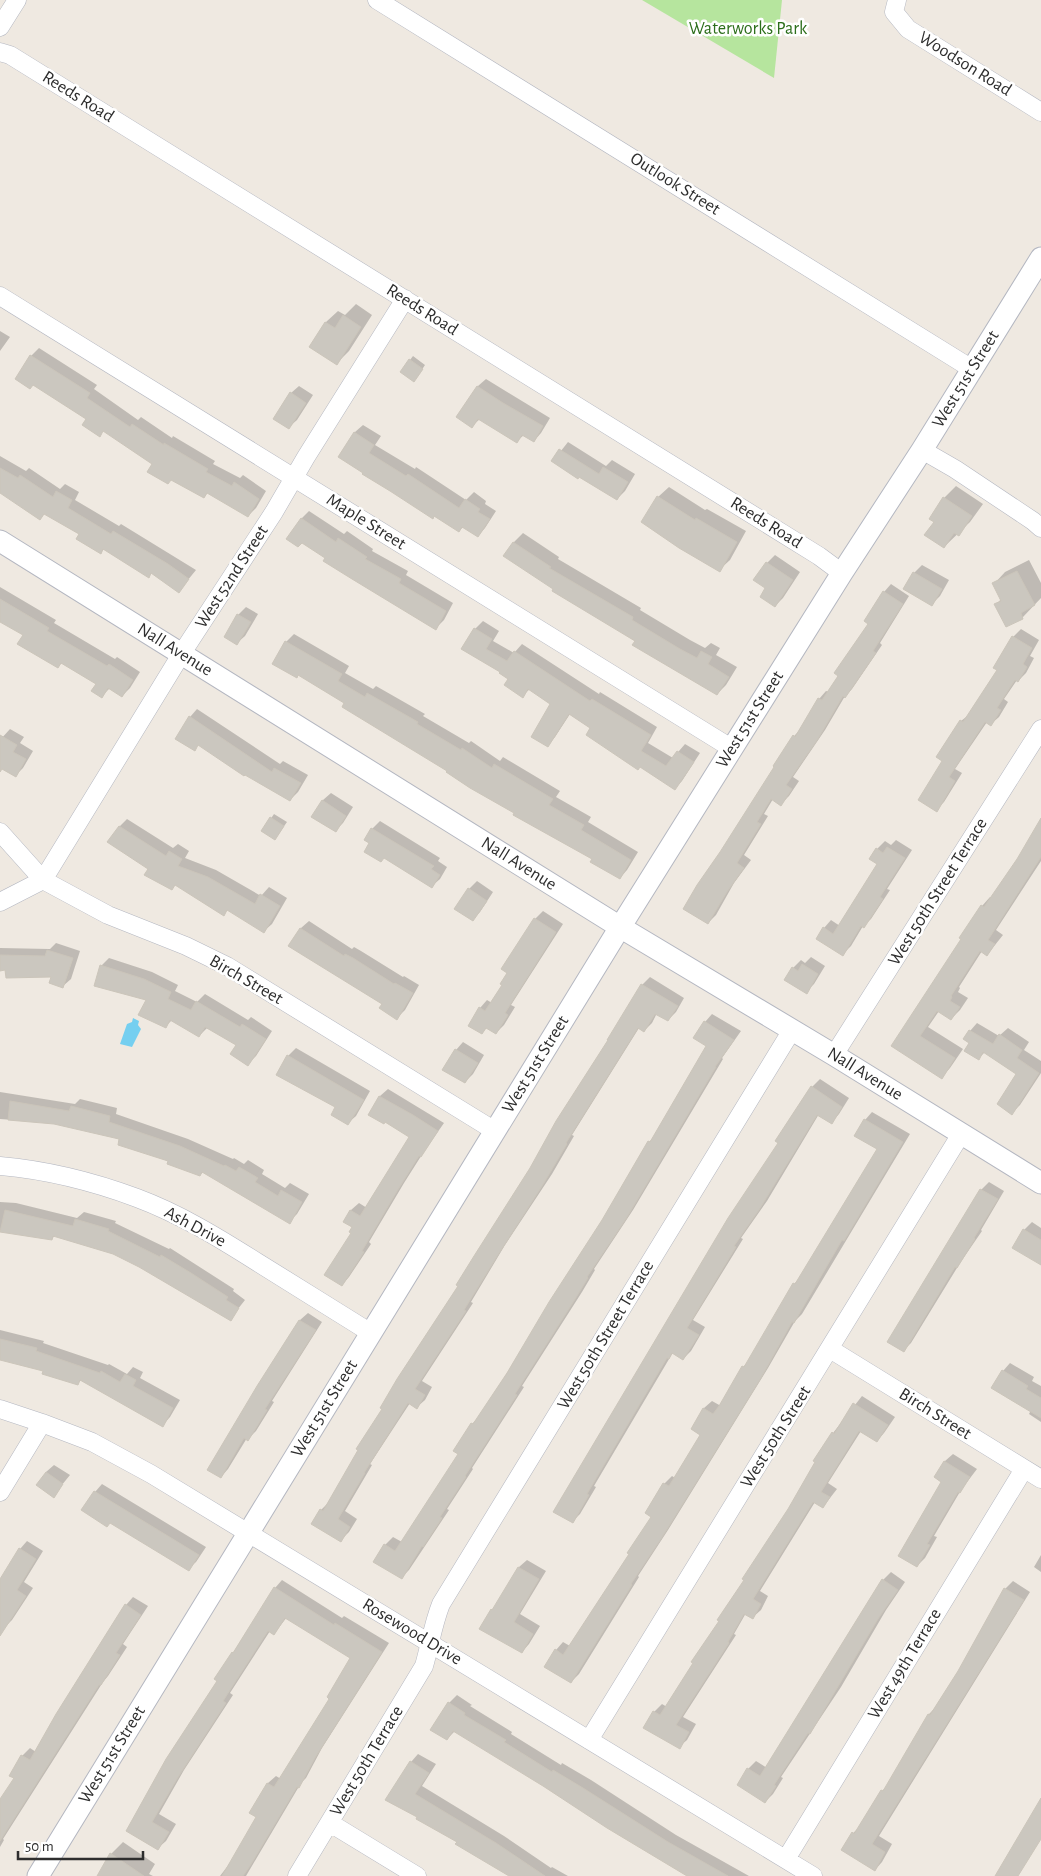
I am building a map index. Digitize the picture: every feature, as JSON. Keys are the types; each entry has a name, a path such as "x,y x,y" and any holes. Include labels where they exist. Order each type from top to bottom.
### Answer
{"street":[{"path":"0,27 17,0"},
{"name":"Outlook Street","path":"377,0 972,369"},
{"name":"Woodson Road","path":"895,6 908,28 1041,112"},
{"name":"Reeds Road","path":"0,52 18,60 820,556 842,573"},
{"name":"West 51st Street","path":"38,1876 620,927 731,748 922,450 1041,258"},
{"name":"Maple Street","path":"0,296 731,748"},
{"name":"West 52nd Street","path":"43,880 182,653 295,478 306,457 405,300"},
{"path":"922,450 956,469 1041,528"},
{"name":"Nall Avenue","path":"0,541 620,927 834,1055 1041,1183"},
{"name":"West 50th Street Terrace","path":"834,1055 1041,729"},
{"name":"Birch Street","path":"0,832 43,880 108,915 186,946 227,966 495,1131"},
{"path":"0,902 43,880"},
{"name":"West 50th Street Terrace","path":"431,1643 433,1624 441,1604 792,1030"},
{"name":"West 50th Street","path":"590,1740 960,1134"},
{"name":"Ash Drive","path":"0,1166 21,1168 99,1185 138,1198 218,1238 370,1333"},
{"name":"Birch Street","path":"830,1349 1041,1479"},
{"name":"Rosewood Drive","path":"0,1409 92,1442 151,1474 813,1876"},
{"path":"0,1492 42,1423"},
{"name":"West 49th Terrace","path":"786,1859 1024,1469"},
{"name":"West 50th Terrace","path":"297,1876 411,1690 424,1666 431,1643"},
{"path":"330,1823 417,1876"}],"green space":[{"name":"Waterworks Park","path":"642,0 782,0 774,78"}],"water":[{"path":"133,1018 139,1021 138,1025 141,1029 132,1047 120,1044 127,1024 132,1022"}],"building":[{"path":"343,315 361,327 337,365 309,347 325,322 335,328"},
{"path":"30,355 90,393 87,398 130,427 132,424 164,445 164,443 208,469 206,472 232,486 234,482 259,499 248,517 207,493 204,498 171,480 168,484 147,472 152,464 103,431 100,437 82,425 86,419 33,385 30,389 15,379"},
{"path":"409,359 423,369 414,382 400,372"},
{"path":"477,386 543,426 534,442 522,435 517,443 478,419 472,428 456,417"},
{"path":"290,392 306,403 289,429 273,419"},
{"path":"354,432 374,445 369,453 406,476 408,474 459,508 465,499 480,509 478,512 490,519 478,537 462,527 459,532 434,516 433,519 338,457"},
{"path":"559,449 599,474 603,467 628,482 617,500 579,477 578,479 551,461"},
{"path":"0,468 18,478 20,475 53,497 56,491 72,500 68,508 111,534 113,531 189,579 179,593 151,573 149,578 103,549 101,554 76,539 79,534 44,514 40,520 0,493"},
{"path":"657,496 695,520 696,518 737,542 720,572 679,548 641,522"},
{"path":"943,497 972,516 959,536 954,533 944,548 924,535 934,522 929,519"},
{"path":"301,518 336,542 338,538 367,557 365,559 401,579 399,583 446,611 436,630 323,561 325,558 302,543 298,547 286,539"},
{"path":"513,542 551,567 549,568 633,617 632,620 680,649 697,658 701,651 712,657 708,664 729,677 717,695 632,645 635,641 552,591 553,589 503,556"},
{"path":"766,562 793,580 775,607 760,597 765,588 753,580"},
{"path":"1017,571 1035,605 1021,613 1023,619 1006,627 994,604 1001,601 992,583"},
{"path":"913,572 942,589 932,606 903,589"},
{"path":"883,591 903,604 873,651 876,653 845,698 843,696 818,739 786,785 792,789 781,806 771,799 757,822 761,824 737,863 744,868 708,924 683,909 793,735 795,737 818,698 822,700 838,676 834,673 868,624 864,621"},
{"path":"0,599 49,628 47,631 107,666 109,664 133,680 122,697 108,688 102,698 91,691 96,684 61,663 58,668 17,644 23,635 0,622"},
{"path":"237,614 251,622 237,645 224,637"},
{"path":"474,628 492,639 486,649 507,661 514,651 590,701 592,699 651,735 641,751 666,766 677,751 694,762 675,790 640,767 638,770 586,735 590,728 569,714 548,747 531,737 550,704 528,689 523,698 504,685 508,679 500,672 461,649"},
{"path":"1012,636 1032,648 1023,664 1027,667 1018,682 1015,680 997,708 1001,710 991,726 985,722 949,777 955,781 937,812 918,800 942,761 936,757 960,720 963,722 997,670 993,668"},
{"path":"285,641 342,674 338,681 365,697 367,693 418,722 417,724 461,750 462,748 492,768 494,764 553,799 549,805 584,825 581,830 631,860 620,879 590,862 592,859 513,815 514,813 470,788 447,771 342,707 344,703 298,675 297,678 272,664"},
{"path":"189,716 272,772 274,768 301,783 290,801 244,776 198,745 195,751 175,739"},
{"path":"0,735 17,745 13,752 26,759 16,777 2,769 0,772"},
{"path":"322,800 346,816 336,832 311,817"},
{"path":"270,817 284,826 275,840 261,831"},
{"path":"1041,818 1041,857 988,940 995,944 987,956 980,951 951,996 950,1001 960,1007 951,1020 937,1011 920,1036 955,1058 942,1079 891,1046 961,939 959,938 981,905 984,907 1017,859"},
{"path":"119,826 166,856 169,851 182,859 178,866 208,877 255,904 260,894 280,906 264,933 227,910 224,916 175,885 172,890 144,875 148,869 107,842"},
{"path":"371,828 434,866 431,869 440,875 432,888 384,858 381,862 364,852 369,843 364,840"},
{"path":"887,847 905,858 880,897 883,899 864,928 861,926 843,956 816,939 823,927 833,934 877,864 869,859 876,848 883,853"},
{"path":"468,888 487,901 473,921 454,909"},
{"path":"534,918 556,932 505,1013 508,1015 496,1034 486,1028 482,1034 468,1026 479,1007 485,1011 502,985 500,984 507,973 501,969"},
{"path":"300,928 344,956 345,954 353,958 394,984 413,993 397,1020 379,1008 382,1004 288,946"},
{"path":"47,950 73,958 63,988 49,983 51,977 6,978 5,970 0,971 0,955 45,956"},
{"path":"802,964 818,974 807,994 784,980 792,967 798,971"},
{"path":"100,965 144,979 171,992 168,999 191,1010 196,1001 240,1027 242,1024 266,1039 248,1066 230,1054 236,1045 205,1027 199,1037 170,1020 166,1028 138,1015 146,1000 94,986"},
{"path":"641,984 678,1006 668,1021 655,1014 644,1032 638,1028 464,1310 466,1311 415,1389 425,1395 417,1409 408,1403 364,1473 338,1519 350,1527 341,1542 311,1524 320,1509 323,1511 358,1450 356,1449 382,1409 380,1408 397,1379 458,1286 456,1285 530,1168 556,1121"},
{"path":"704,1021 734,1040 715,1067 626,1219 587,1277 574,1301 515,1394 517,1395 440,1517 442,1518 402,1579 373,1562 384,1544 395,1551 458,1454 453,1451 507,1373 549,1302 602,1220 648,1141 650,1142 706,1046 693,1038"},
{"path":"969,1030 993,1044 999,1034 1022,1050 1017,1058 1039,1073 1012,1115 997,1104 1016,1074 983,1052 979,1060 964,1051 969,1043 963,1039"},
{"path":"455,1049 478,1063 465,1083 442,1070"},
{"path":"287,1055 364,1100 348,1125 331,1115 335,1107 276,1075"},
{"path":"811,1086 842,1107 832,1124 817,1115 759,1210 734,1246 736,1247 687,1328 699,1335 683,1360 672,1353 669,1359 667,1358 587,1494 589,1495 573,1523 553,1512 728,1218 778,1143 775,1141"},
{"path":"379,1096 438,1131 421,1157 419,1156 396,1193 362,1251 364,1252 342,1286 324,1275 351,1233 349,1232 352,1227 343,1222 350,1210 360,1216 409,1137 385,1122 384,1124 368,1115"},
{"path":"10,1101 69,1111 71,1106 110,1116 109,1122 180,1146 236,1171 239,1167 258,1178 255,1182 278,1196 281,1190 302,1202 290,1224 202,1172 200,1176 167,1164 168,1161 118,1145 119,1139 54,1124 8,1120"},
{"path":"864,1119 903,1142 844,1241 842,1240 794,1323 792,1322 761,1378 571,1683 544,1667 555,1649 563,1655 629,1554 627,1553 651,1517 645,1513 663,1483 669,1486 700,1435 691,1429 703,1408 713,1414 719,1406 877,1149 854,1136"},
{"path":"980,1189 998,1199 904,1352 887,1342"},
{"path":"5,1210 73,1226 75,1219 109,1229 108,1231 160,1257 161,1255 191,1273 228,1297 226,1300 239,1308 231,1321 139,1267 113,1254 53,1236 52,1240 0,1232"},
{"path":"1023,1229 1041,1240 1041,1265 1012,1248"},
{"path":"299,1320 316,1330 265,1409 267,1410 248,1441 244,1438 221,1478 207,1470"},
{"path":"0,1339 37,1348 36,1351 100,1373 101,1371 120,1382 125,1374 136,1380 133,1386 173,1408 163,1427 80,1380 78,1385 42,1374 43,1371 0,1360"},
{"path":"1002,1370 1028,1386 1026,1389 1041,1398 1041,1418 991,1388"},
{"path":"853,1403 888,1425 877,1442 859,1431 821,1492 830,1497 823,1508 813,1502 753,1599 761,1604 753,1619 744,1614 729,1643 676,1725 689,1732 680,1749 643,1728 653,1711 660,1715 693,1663 691,1662 719,1621 717,1620 744,1580 742,1579 788,1509 815,1462 813,1461 832,1432 834,1434"},
{"path":"944,1461 970,1477 960,1493 958,1492 927,1544 930,1545 917,1567 898,1556 941,1482 934,1477"},
{"path":"46,1472 63,1484 54,1498 36,1485"},
{"path":"94,1491 199,1555 189,1571 110,1523 107,1527 81,1510"},
{"path":"19,1548 36,1559 17,1590 26,1596 0,1636 0,1579"},
{"path":"518,1567 539,1579 514,1622 533,1634 522,1653 479,1629"},
{"path":"882,1579 898,1590 878,1619 810,1734 808,1733 774,1785 776,1786 765,1803 737,1785 747,1768 760,1776"},
{"path":"274,1587 334,1625 335,1623 382,1652 243,1876 222,1876 256,1817 249,1813 267,1783 274,1787 329,1699 327,1697 350,1658 285,1618 274,1635 268,1631 223,1701 226,1703 152,1822 169,1832 158,1850 126,1831 166,1759 217,1681 214,1679 233,1653"},
{"path":"1004,1588 1024,1600 872,1844 885,1852 875,1871 841,1850 852,1832 854,1834 881,1790 883,1791 928,1714 930,1715 958,1671"},
{"path":"125,1604 141,1615 116,1653 120,1655 0,1841 0,1799 14,1778 9,1776 21,1755 30,1760 56,1714"},
{"path":"448,1702 465,1713 464,1715 506,1740 504,1742 552,1772 553,1770 668,1842 728,1876 687,1876 453,1731 447,1740 430,1730"},
{"path":"410,1761 429,1773 415,1794 496,1843 545,1876 509,1876 455,1844 457,1842 416,1819 417,1817 385,1800"},
{"path":"1041,1798 1041,1839 1018,1876 995,1876"},
{"path":"110,1853 144,1876 97,1876"}]}
